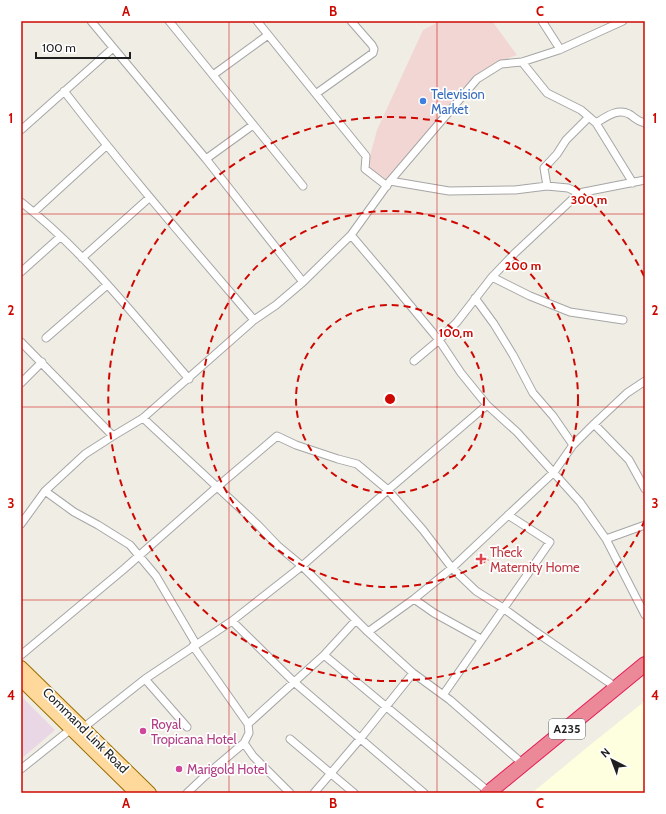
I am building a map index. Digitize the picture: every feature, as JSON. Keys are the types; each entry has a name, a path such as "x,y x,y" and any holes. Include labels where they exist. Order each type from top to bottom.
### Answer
{"highway":[{"name":"A235","path":"489,793 645,664"},
{"name":"A235","path":"503,793 645,677"}],"main road":[{"name":"Command Link Road","path":"21,667 71,729 136,793"},
{"name":"Command Link Road","path":"21,680 39,691 83,728 150,793"}],"street":[{"path":"91,21 206,159 303,282"},
{"path":"169,21 303,186"},
{"path":"257,21 317,93 366,156 365,169 388,183 449,191 515,190 546,186 568,188 579,193 641,183 596,123 580,110 547,93 522,62"},
{"path":"317,93 373,53 374,49 372,45 351,21"},
{"path":"542,21 560,49"},
{"path":"21,524 44,491 85,454 143,418 189,379 254,320 276,305 303,282 351,235 388,183 477,79 501,64 522,62 560,49 623,21"},
{"path":"213,75 268,35"},
{"path":"21,130 113,48"},
{"path":"64,91 106,146 149,198 254,320"},
{"path":"596,123 610,114 621,111 639,122 645,123"},
{"path":"546,186 544,168 557,154 566,140 589,116"},
{"path":"206,159 253,125"},
{"path":"34,212 106,146"},
{"path":"414,361 439,340 457,322 492,277 515,253 579,193"},
{"path":"82,258 149,198"},
{"path":"21,202 34,212 82,258 189,379"},
{"path":"351,235 439,340 461,373 487,405 517,432 580,502 606,539 645,615"},
{"path":"21,272 60,237"},
{"path":"492,277 530,296 570,312 623,320"},
{"path":"46,338 107,285"},
{"path":"475,298 494,324 513,355 533,393 553,416 573,445"},
{"path":"21,342 113,436"},
{"path":"21,383 42,362"},
{"path":"368,632 414,599 452,568 554,472 573,445 594,424 627,393 645,381"},
{"path":"83,728 145,679 232,621 302,566 487,405"},
{"path":"143,418 258,525 278,546 302,566 368,632 413,672 443,695 523,764"},
{"path":"594,424 629,460 645,489"},
{"path":"21,655 138,557 277,436 296,445 357,464 388,490 423,530 452,568 476,591 503,608 617,688"},
{"path":"44,491 74,512 130,545 138,557 156,576 194,645 248,724 249,733 244,743 187,793"},
{"path":"443,695 550,542 508,515"},
{"path":"606,539 645,525"},
{"path":"414,599 434,613 481,639"},
{"path":"248,724 324,655 356,620"},
{"path":"232,621 294,682 424,793"},
{"path":"324,655 489,793"},
{"path":"314,793 360,739 413,672"},
{"path":"145,679 188,727"},
{"path":"21,769 71,729"},
{"path":"290,738 354,793"},
{"path":"244,743 253,756 290,793"}],"shaded area":[{"name":"Television Market","path":"440,21 492,21 517,55 481,71 385,184 367,167 377,130 423,30"},
{"path":"21,696 55,730 21,759"},
{"path":"645,701 645,793 532,793 590,745"}],"place":[{"name":"Television Market","path":"423,101"},
{"name":"Theck Maternity Home","path":"481,559"},
{"name":"Royal Tropicana Hotel","path":"143,731"},
{"name":"Marigold Hotel","path":"179,769"}]}
